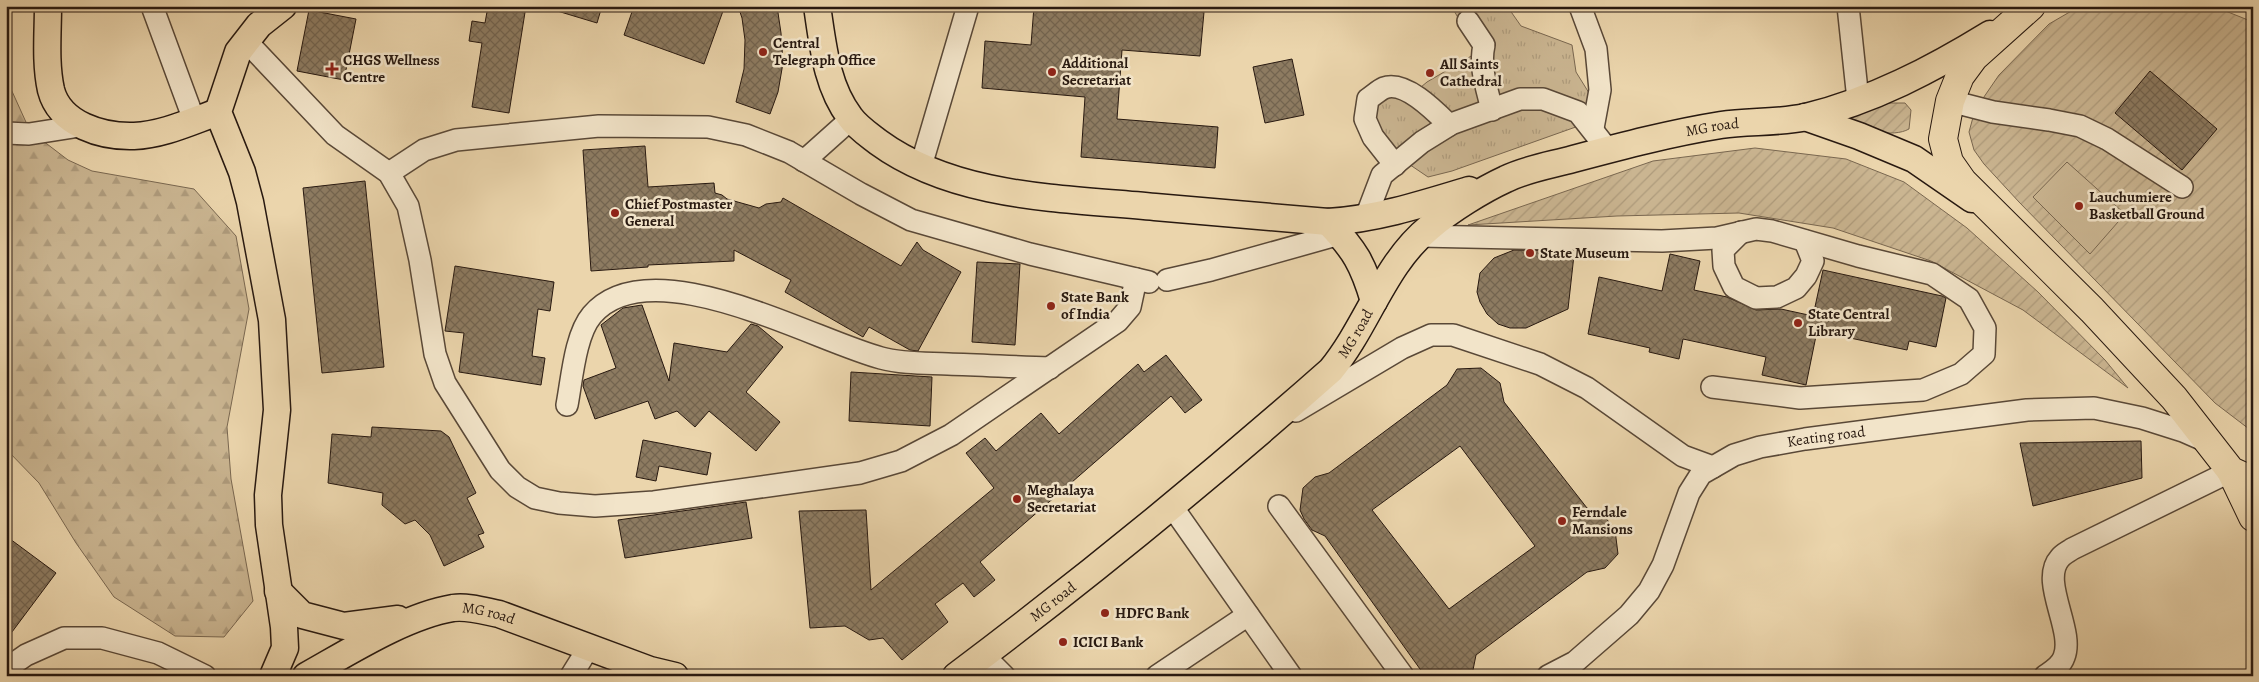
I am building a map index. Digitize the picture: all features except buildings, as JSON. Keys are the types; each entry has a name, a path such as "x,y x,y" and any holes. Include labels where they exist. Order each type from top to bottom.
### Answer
{"highway":[{"path":"2023,13 1974,57 1960,76 1950,101 1943,139 1949,162 1963,182 2002,223 2098,317 2174,398 2210,444 2242,476 2253,518"}],"main road":[{"path":"48,6 48,58 51,91 64,112 80,126 104,132 134,136 165,130 218,112"},
{"path":"273,676 285,648 284,627 269,525 268,495 277,410 272,320 250,202 242,172 218,112 234,60 249,37 270,15 283,6"},
{"path":"817,6 828,69 836,95 851,119 885,147 921,166 965,183 1035,196 1334,228 1366,217 1428,202 1506,178"},
{"name":"MG road","path":"956,676 1047,607 1331,370 1352,342 1397,264 1420,236 1447,214 1506,178 1608,150 1721,125 1805,117 1858,100 1916,77 2023,13"},
{"name":"MG road","path":"1805,117 1859,136 1914,159 1944,178 2002,223"},
{"path":"1334,228 1349,243 1365,270 1374,301"},
{"path":"278,591 302,615 344,626 424,616"},
{"name":"MG road","path":"306,676 362,644 424,616 454,608 478,609 498,614 650,670 675,676"}],"street":[{"path":"152,6 194,120"},
{"path":"268,6 249,37 335,135 389,173 408,206 420,260 435,354 444,383 500,470 516,487 535,498 559,503 594,506 654,502 860,472 901,461 952,435 1118,322 1151,280"},
{"path":"921,166 968,6"},
{"path":"1580,6 1596,49 1600,90 1593,128"},
{"path":"1848,6 1858,100"},
{"path":"1468,21 1484,45 1481,57 1482,69 1492,110"},
{"path":"1395,165 1373,137 1365,120 1368,99 1385,88 1398,88 1421,99 1449,125"},
{"path":"1366,217 1382,175 1422,142 1449,125 1520,100 1543,99 1578,112 1593,128 1608,150"},
{"path":"1950,101 1994,112 2080,126 2107,139 2182,187"},
{"path":"804,161 851,119"},
{"path":"6,133 29,134 80,126"},
{"path":"389,173 424,150 456,140 599,126 708,126 746,135 789,152 861,194 911,220 996,245 1151,280 1211,270 1334,228"},
{"path":"1420,236 1662,241 1717,238 1756,229 1772,231 1858,256 1932,274 1969,298 1985,328 1984,354 1961,374 1923,390 1800,398 1712,387"},
{"path":"1741,232 1723,250 1724,266 1734,287 1756,298 1777,297 1796,288 1806,276 1813,261 1805,241"},
{"path":"567,405 579,340 592,315 612,298 643,291 690,293 740,305 846,347 882,358 910,363 1050,368"},
{"path":"1247,441 1402,348 1431,335 1453,335 1540,364 1587,388 1683,456 1713,466"},
{"name":"Keating road","path":"1548,676 1575,662 1629,615 1649,591 1663,565 1689,493 1700,474 1734,455 1760,447 1805,439 2027,410 2094,408 2142,418 2183,431 2210,444"},
{"path":"2045,676 2055,670 2064,657 2066,639 2055,590 2054,572 2059,559 2072,549 2242,476"},
{"path":"1171,505 1291,676"},
{"path":"1279,506 1403,676"},
{"path":"1157,676 1248,615"},
{"path":"6,669 26,655 64,638 102,638 158,652 206,676"},
{"path":"570,676 589,647"},
{"path":"983,655 1004,676"},
{"path":"614,656 635,676"}],"green space":[{"path":"1463,6 1507,6 1521,26 1572,45 1576,72 1599,109 1601,118 1452,171 1428,177 1391,152 1373,128 1372,100 1389,88 1409,97 1427,82 1478,52 1453,9"},
{"path":"2080,6 2213,6 2253,22 2253,432 2215,403 2019,202 1984,164 1974,150 1969,132 1975,110 1999,75 2049,24"},
{"path":"6,10 9,38 6,78"},
{"path":"6,78 30,131 68,160 92,171 194,189 236,236 249,309 227,427 231,479 253,601 224,637 175,636 114,597 76,543 39,483 6,449"},
{"path":"1886,103 1905,103 1911,110 1909,129 1902,132 1887,133 1869,131 1846,124 1845,112"},
{"path":"1755,148 1846,159 1904,182 1967,228 2038,292 2105,360 2128,388 2023,310 1931,261 1833,228 1739,213 1617,216 1468,225 1653,161"},
{"name":"Lauchumiere Basketball Ground","path":"2067,162 2125,214 2090,254 2033,197"}],"place":[{"name":"Central Telegraph Office","path":"763,52"},
{"name":"CHGS Wellness Centre","path":"332,69"},
{"name":"Additional Secretariat","path":"1052,72"},
{"name":"All Saints Cathedral","path":"1430,73"},
{"name":"Lauchumiere Basketball Ground","path":"2079,206"},
{"name":"Chief Postmaster General","path":"615,213"},
{"name":"State Museum","path":"1530,253"},
{"name":"State Bank of India","path":"1051,306"},
{"name":"State Central Library","path":"1798,323"},
{"name":"Meghalaya Secretariat","path":"1017,499"},
{"name":"Ferndale Mansions","path":"1562,521"},
{"name":"HDFC Bank","path":"1105,613"},
{"name":"ICICI Bank","path":"1063,642"}]}
